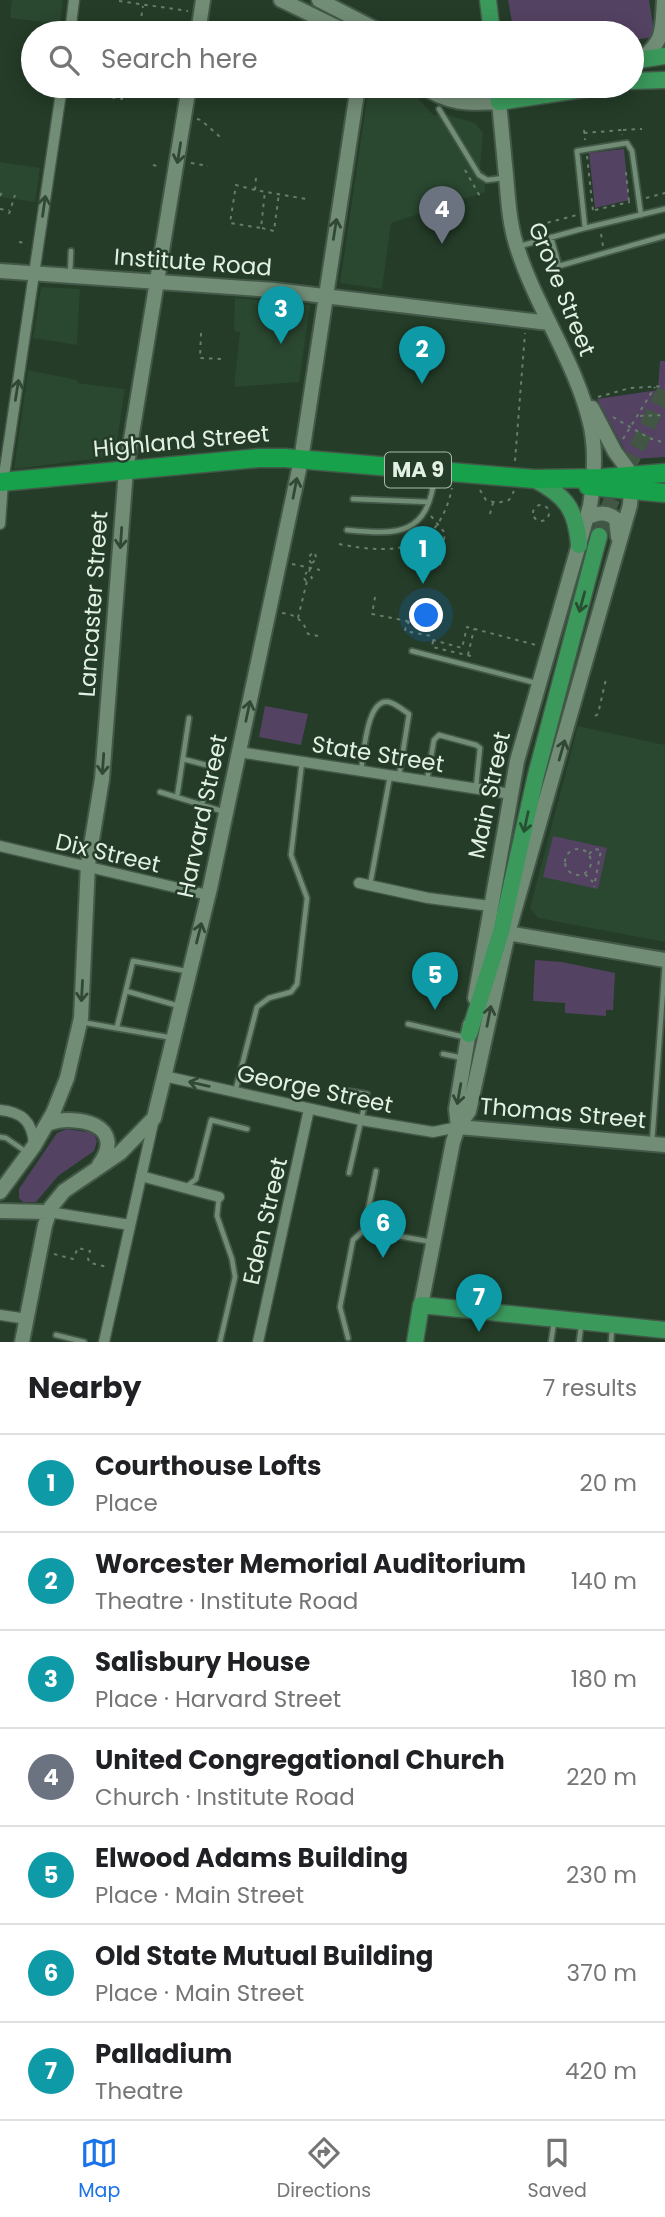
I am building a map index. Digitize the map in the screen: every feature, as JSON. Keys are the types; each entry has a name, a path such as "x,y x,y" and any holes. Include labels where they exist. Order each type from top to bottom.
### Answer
{"highway":[{"name":"Highland Street","path":"2,482 239,458 285,458 593,482"},
{"name":"MA 9","path":"632,483 665,473"},
{"name":"MA 9","path":"593,482 632,483 665,493"}],"main road":[{"path":"281,0 324,21"},
{"path":"318,0 353,21"},
{"path":"488,0 491,21"},
{"path":"644,55 662,38 664,0"},
{"path":"644,59 665,57"},
{"path":"644,81 664,80"},
{"name":"Lancaster Street","path":"5,1186 47,1124 67,1078 80,1021 88,869 102,779 126,470 191,98"},
{"name":"Harvard Street","path":"154,1118 208,895 301,460 356,98"},
{"path":"444,98 454,102 476,98"},
{"name":"Grove Street","path":"498,98 510,220 517,247 576,383 632,483"},
{"name":"Institute Road","path":"0,271 274,290 549,323"},
{"name":"Grove Street","path":"576,383 591,428 593,482"},
{"path":"534,479 552,488 567,503 575,519 579,545"},
{"name":"Main Street","path":"458,1127 456,1109 517,761 579,545 593,482"},
{"name":"Main Street","path":"415,1342 453,1142 458,1127 469,1111 504,933 579,692 632,483"},
{"path":"586,518 602,513 616,519 618,546"},
{"path":"468,1036 504,933 536,775 599,536"},
{"path":"504,933 665,962"},
{"path":"22,1342 47,1208 70,1186 120,1153 154,1118"},
{"path":"47,1124 64,1120 101,1127 107,1145 97,1167"},
{"name":"Thomas Street","path":"458,1127 658,1144"},
{"path":"5,1186 9,1201 14,1208 21,1211"},
{"path":"0,1211 47,1208"},
{"path":"421,1305 665,1330"}],"street":[{"path":"71,21 74,0"},
{"path":"0,524 2,482 60,98"},
{"name":"State Street","path":"239,752 511,794"},
{"name":"Dix Street","path":"0,846 88,869 208,895"},
{"path":"359,883 428,898 490,906"},
{"name":"George Street","path":"164,1076 361,1120 433,1132 458,1127"},
{"name":"Eden Street","path":"258,1342 309,1109"},
{"path":"0,1110 17,1112 26,1118 32,1130 31,1150"},
{"name":"Harvard Street","path":"104,1342 154,1118"},
{"path":"141,1176 219,1197"},
{"path":"47,1208 130,1225"},
{"path":"0,1315 27,1319"}],"lane":[{"path":"439,109 479,175 487,180 506,177"},
{"path":"585,228 577,151 627,143 632,151 641,215"},
{"path":"517,247 665,209"},
{"path":"551,237 559,266 665,236"},
{"path":"70,276 71,251"},
{"path":"347,530 382,534 400,532 421,518 430,502 436,471"},
{"path":"353,499 430,502"},
{"path":"412,651 539,683"},
{"path":"361,771 370,718 375,708 381,703 389,702 409,713 370,886"},
{"path":"177,797 189,718"},
{"path":"427,781 434,740 439,735 480,748 475,789"},
{"path":"183,759 210,766 202,805"},
{"path":"235,1093 257,1007 269,998 291,992 297,984 307,898 292,855 302,762"},
{"path":"160,792 226,812"},
{"path":"117,1027 133,961 189,972"},
{"path":"658,1144 665,962"},
{"path":"126,991 181,1007"},
{"path":"80,1021 173,1038"},
{"path":"408,1024 468,1036"},
{"path":"443,1054 465,1058"},
{"path":"348,1091 367,1094 349,1173"},
{"path":"185,1188 196,1179 211,1120 247,1129"},
{"path":"0,1137 31,1150"},
{"path":"348,1338 340,1307 354,1240 364,1230 376,1171"},
{"path":"219,1197 217,1216 232,1259 235,1277 220,1342"},
{"path":"364,1230 433,1242"},
{"path":"551,1342 555,1319"},
{"path":"579,1342 582,1322"},
{"path":"611,1342 613,1325"},
{"path":"56,1335 84,1342"}],"path":[{"path":"119,2 202,7"},
{"path":"141,21 144,5"},
{"path":"201,120 219,136 218,141"},
{"path":"593,211 584,132 642,129"},
{"path":"622,130 631,212"},
{"path":"186,162 208,166"},
{"path":"153,166 162,167"},
{"path":"255,190 257,178"},
{"path":"279,193 274,231 230,223 236,185 255,190 279,193 306,199"},
{"path":"261,228 265,191"},
{"path":"587,212 665,193"},
{"path":"9,214 15,195"},
{"path":"0,209 10,210"},
{"path":"531,227 578,215"},
{"path":"601,233 602,239"},
{"path":"19,242 29,243"},
{"path":"514,461 526,332"},
{"path":"201,333 200,358 223,359"},
{"path":"620,444 655,386"},
{"path":"593,398 629,388 665,386"},
{"path":"639,416 665,415"},
{"path":"610,416 649,438 665,443"},
{"path":"480,485 482,496 493,502 509,500 515,488"},
{"path":"490,514 493,502"},
{"path":"540,505 549,510 547,519 543,521 537,521 533,515 534,507 540,505"},
{"path":"431,516 446,533 440,566"},
{"path":"415,544 421,555 441,562"},
{"path":"298,618 307,582 312,578 309,573 311,563 317,559 313,553 307,558 311,563"},
{"path":"291,564 320,570"},
{"path":"307,582 303,577 309,573"},
{"path":"375,597 372,614 407,621 407,624"},
{"path":"416,608 414,607 410,625 407,624 405,631 431,636 433,640 462,648 467,627 537,645"},
{"path":"281,612 303,622 307,634 318,636"},
{"path":"468,656 475,629"},
{"path":"433,640 432,647 475,657"},
{"path":"595,716 598,714 606,679"},
{"path":"584,873 595,885 601,850 594,849 588,855"},
{"path":"575,850 583,850 588,855 590,865 584,873 570,873 566,866 566,858 575,850"},
{"path":"53,1254 73,1259 78,1248 90,1251 90,1263 112,1268"}],"shaded area":[{"path":"12,0 63,0 60,21 10,18"},
{"path":"508,0 649,0 655,37 644,38 644,21 512,21"},
{"path":"367,98 418,98 434,116 441,113 475,123 483,133 480,169 486,173 485,192 391,223 382,289 340,283"},
{"path":"624,149 629,200 595,208 589,153"},
{"path":"0,162 40,168 35,202 0,197"},
{"path":"41,287 80,289 77,345 33,338"},
{"path":"235,298 310,305 299,382 234,387 240,332 234,331"},
{"path":"660,361 665,361 665,457 634,459 628,456 597,399 658,390"},
{"path":"28,370 77,380 78,383 125,389 116,446 109,457 14,469"},
{"path":"265,706 308,714 301,745 259,737"},
{"path":"578,726 665,745 665,942 538,918 530,908"},
{"path":"553,836 607,848 598,889 543,877"},
{"path":"535,960 562,962 615,973 613,1010 606,1010 606,1016 565,1013 565,1003 533,1001"},
{"path":"67,1129 93,1133 97,1141 94,1151 58,1176 36,1202 23,1202 19,1198 19,1189 57,1133"}],"tunnel":[{"path":"599,536 610,504 665,390"}],"place":[{"name":"United Congregational Church","path":"442,244"},
{"name":"Salisbury House","path":"281,344"},
{"name":"Worcester Memorial Auditorium","path":"422,384"},
{"name":"Courthouse Lofts","path":"423,584"},
{"name":"Elwood Adams Building","path":"435,1010"},
{"name":"Old State Mutual Building","path":"383,1258"},
{"name":"Palladium","path":"479,1332"}]}
